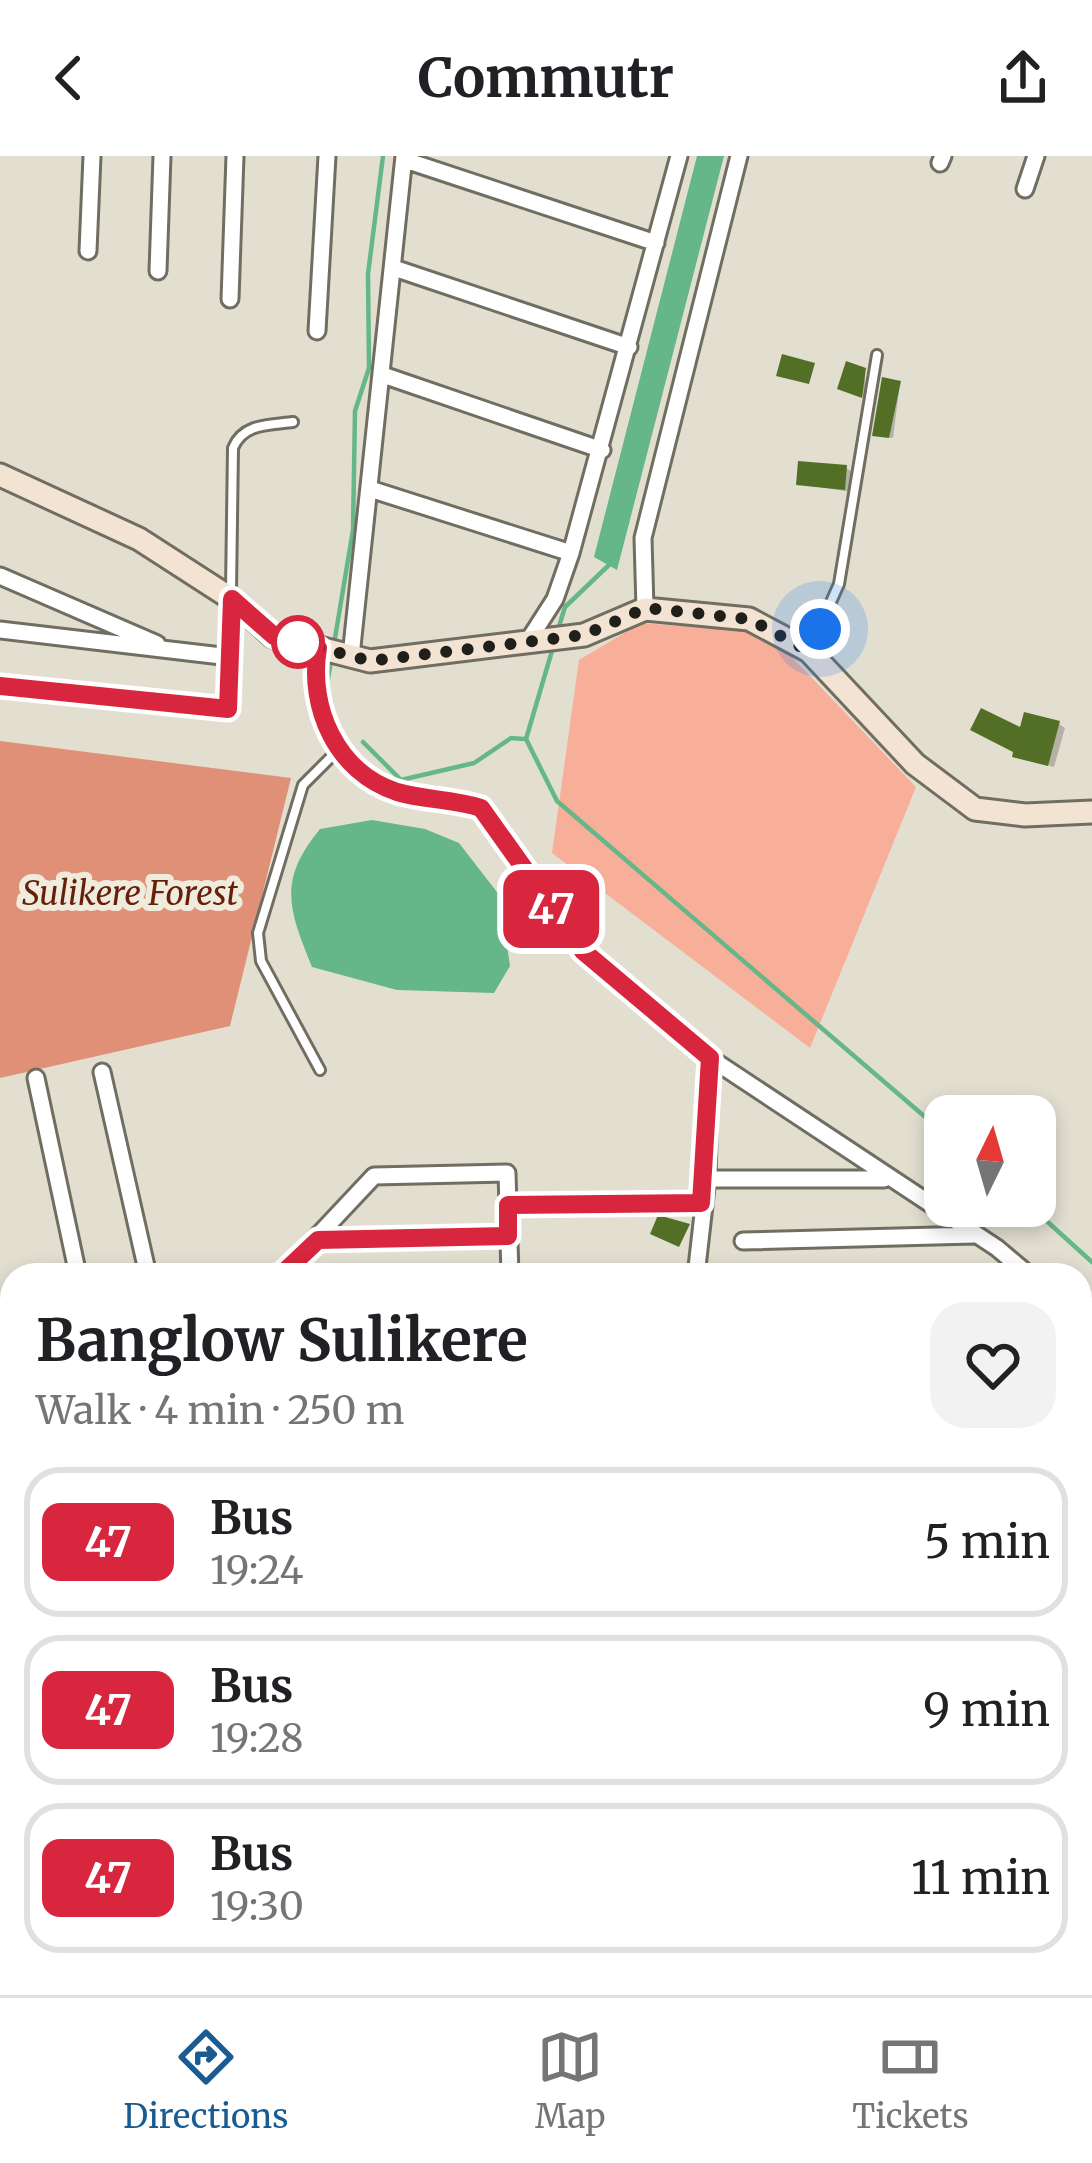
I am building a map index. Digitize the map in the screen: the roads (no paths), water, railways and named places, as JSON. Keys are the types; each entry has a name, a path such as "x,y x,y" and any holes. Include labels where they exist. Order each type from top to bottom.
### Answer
{"main road":[{"path":"0,475 139,538 232,599 274,636 370,661 584,635 646,608 749,619 809,651 915,764 975,809 1024,814 1092,812"}],"street":[{"path":"88,251 92,156"},
{"path":"158,271 162,156"},
{"path":"230,299 235,156"},
{"path":"317,331 327,156"},
{"path":"530,638 555,599 571,553 679,156"},
{"path":"646,608 643,538 739,156"},
{"path":"1024,189 1036,156"},
{"path":"351,656 404,158 656,243"},
{"path":"394,268 629,347"},
{"path":"382,375 602,450"},
{"path":"370,489 571,553"},
{"path":"0,576 172,650"},
{"path":"0,686 228,709 232,599"},
{"path":"0,631 230,657"},
{"path":"318,648 317,705 339,749 366,778 400,793 481,808 583,951 710,1058 1013,1263"},
{"path":"697,1263 710,1058"},
{"path":"102,1072 145,1263"},
{"path":"36,1078 75,1263"},
{"path":"294,1263 374,1176 507,1173 510,1263"},
{"path":"706,1179 886,1179"},
{"path":"508,1205 701,1203"},
{"path":"743,1241 976,1235"},
{"path":"318,1240 508,1236"}],"lane":[{"path":"809,651 842,572 864,405 877,355"},
{"path":"232,599 232,448 237,437 253,427 293,422"},
{"path":"320,1070 261,961 257,933 303,785 339,749"}],"waterway":[{"path":"334,644 353,530 355,411 369,368 368,274 383,156"},
{"path":"557,633 565,607 610,564"},
{"path":"554,644 526,739 557,801 924,1116"},
{"path":"327,684 331,661"},
{"path":"363,742 401,780 474,763 511,738 524,739"},
{"path":"1053,1227 1092,1262"}],"park label":[{"name":"Sulikere Forest","path":"130,893"}]}
